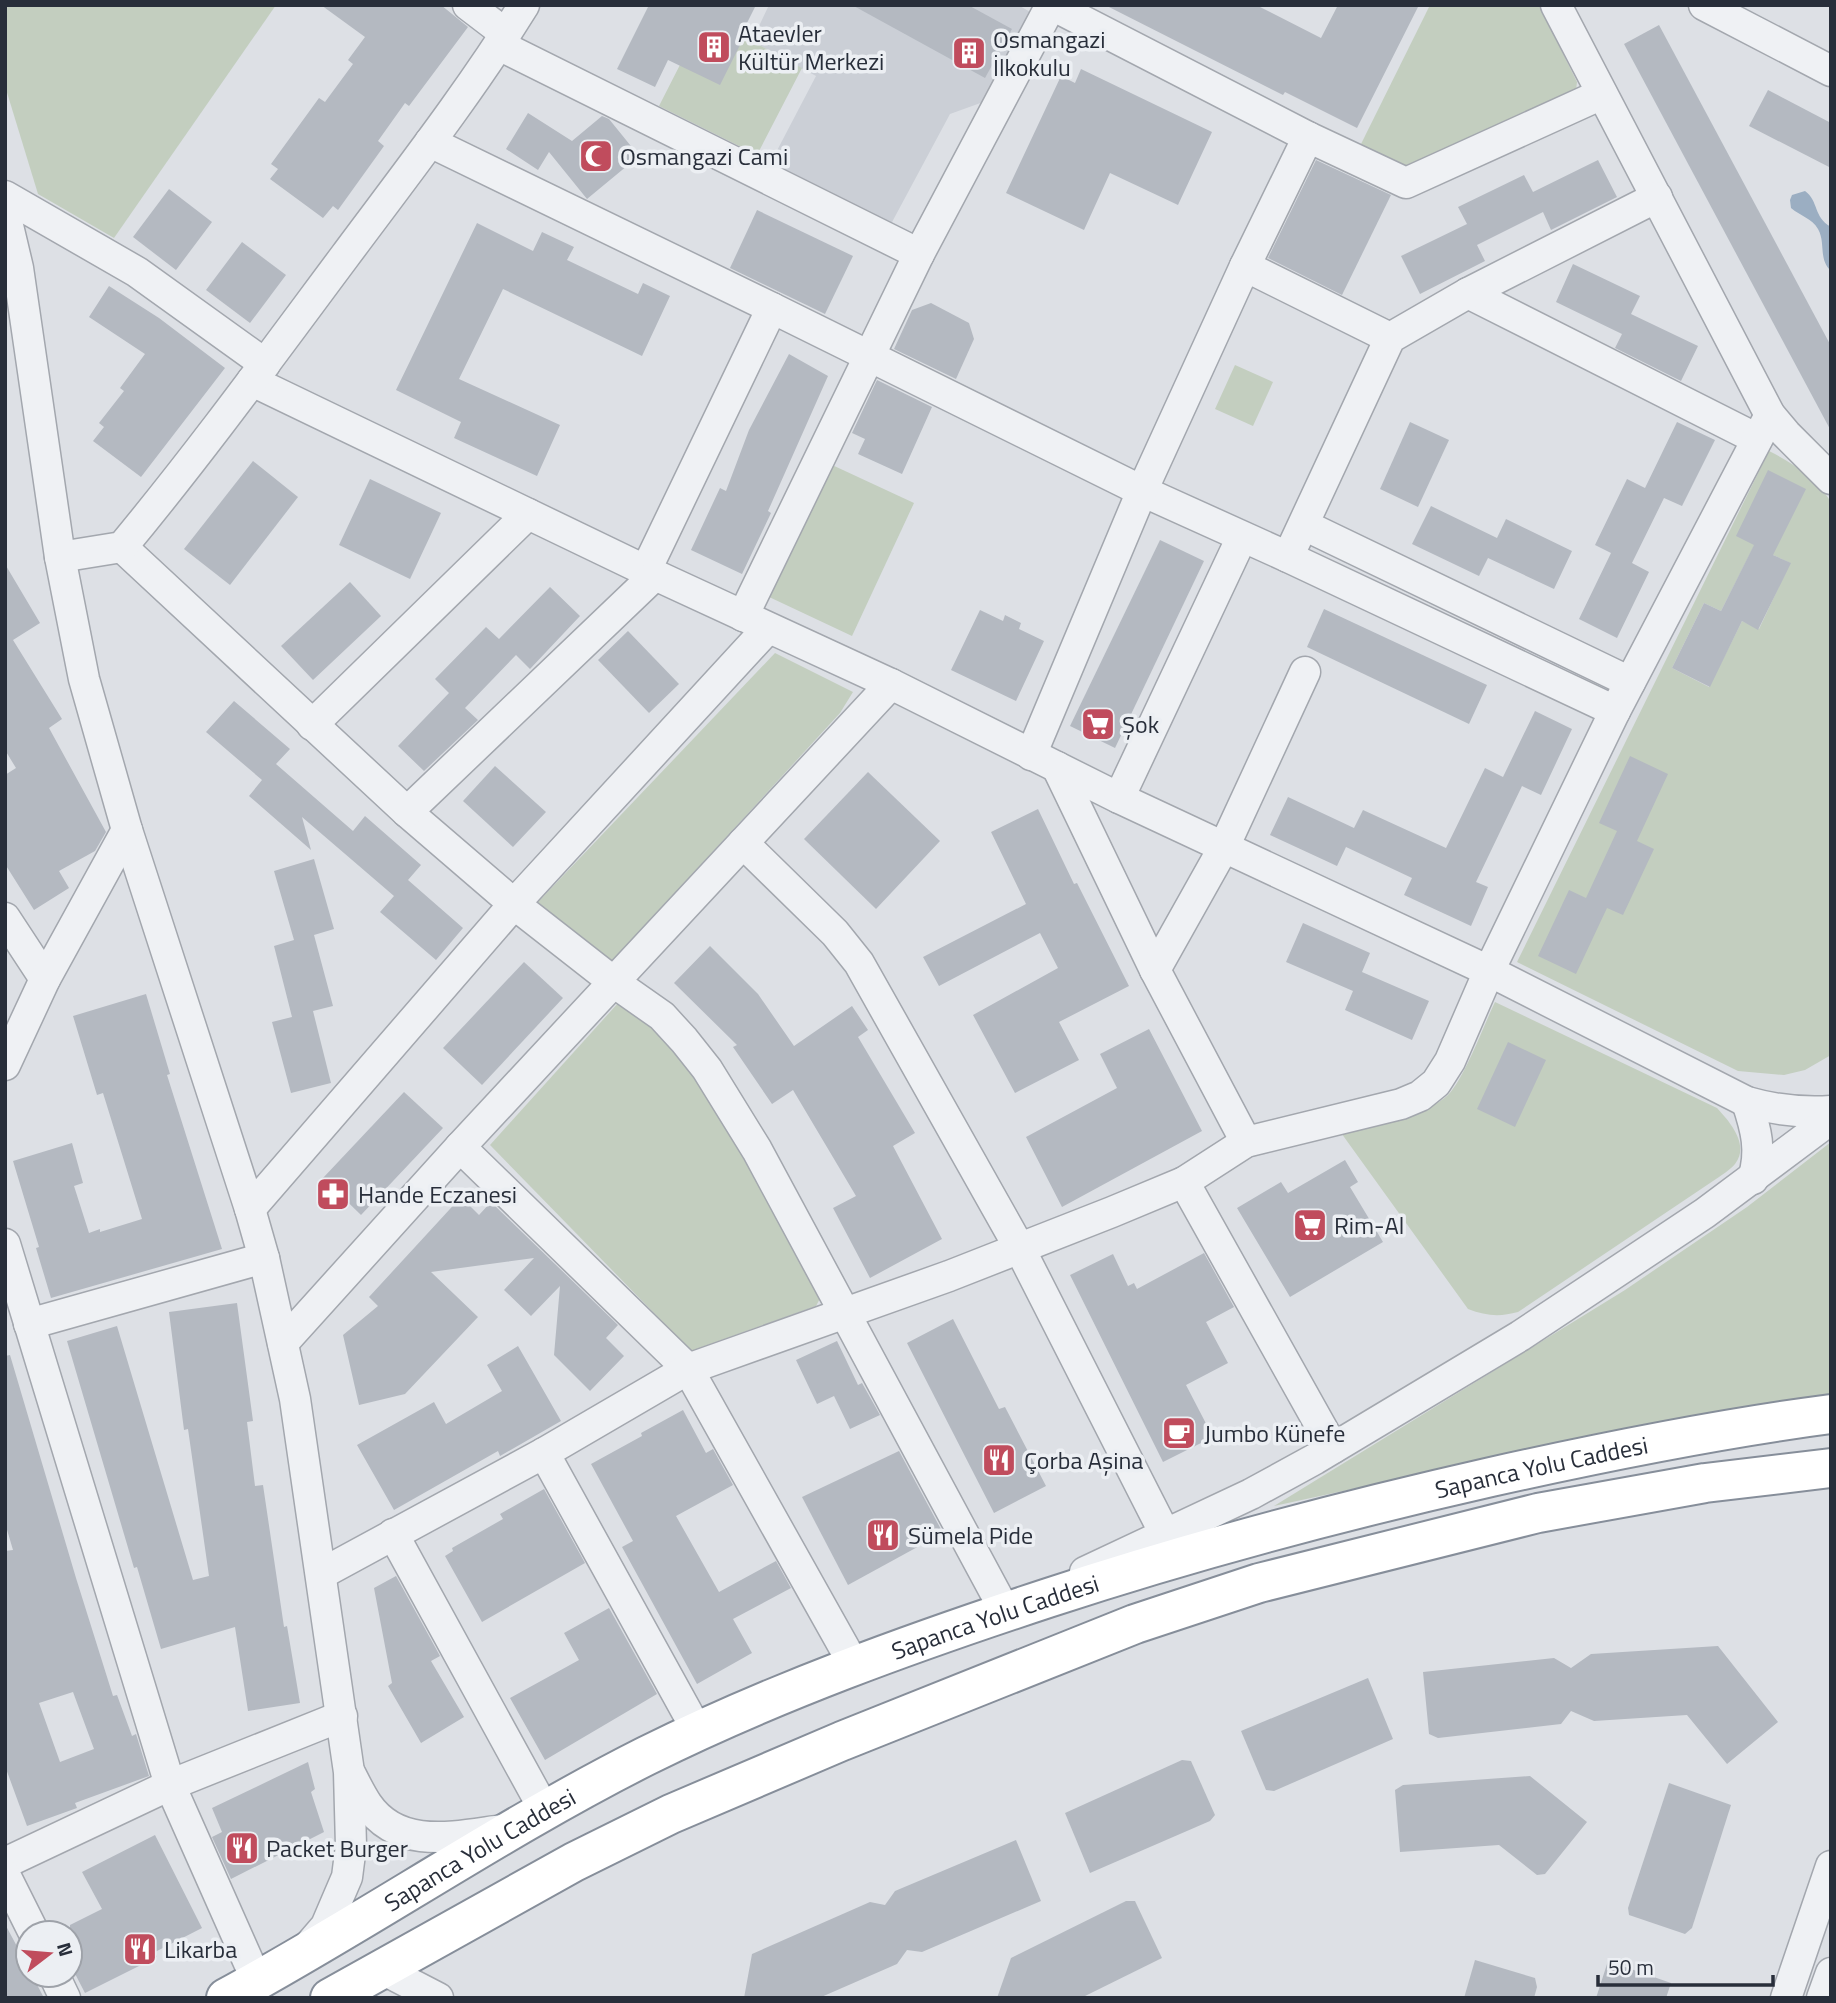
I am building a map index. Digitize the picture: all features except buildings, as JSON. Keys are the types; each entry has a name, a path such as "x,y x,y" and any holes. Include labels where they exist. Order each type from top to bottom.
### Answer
{"highway":[{"name":"Sapanca Yolu Caddesi","path":"241,1989 587,1787 698,1732 840,1671 945,1632 1215,1545 1348,1510 1605,1453 1712,1432 1831,1414"},
{"name":"Sapanca Yolu Caddesi","path":"330,1998 574,1862 671,1814 854,1736 1135,1624 1259,1583 1538,1513 1641,1493 1831,1468"}],"street":[{"path":"468,5 502,39 919,254"},
{"path":"60,557 122,547 259,372 430,142 524,5"},
{"path":"250,1209 755,622 868,356 1051,5 1308,137 1406,183 1602,94"},
{"path":"1556,5 1657,197 1763,427"},
{"path":"1704,5 1831,71"},
{"path":"1247,1142 1044,761 1142,491 1245,266 1308,137"},
{"path":"430,142 772,307 1142,491 1615,711"},
{"path":"5,196 137,272 259,372 528,514 891,684 1119,798 1489,971 1747,1101 1783,1111 1831,1111"},
{"path":"1288,557 1390,338 1468,293 1657,197"},
{"path":"5,213 18,268 60,557 85,679 127,830 250,1209 264,1258 295,1399 342,1716 349,1772 351,1846 348,1877 326,1926 302,1955"},
{"path":"1245,266 1390,338"},
{"path":"1468,293 1786,435 1831,479"},
{"path":"407,812 651,572 772,307"},
{"path":"321,1574 544,1453 688,1369 1020,1249 1184,1182 1247,1142 1401,1104 1420,1096 1436,1083 1450,1061 1489,971 1615,711 1763,427"},
{"path":"312,725 528,514"},
{"path":"1304,526 1630,682"},
{"path":"1119,798 1242,537"},
{"path":"122,547 407,812 514,904 662,1016 707,1069 757,1150 1004,1609"},
{"path":"1155,970 1224,847 1305,672"},
{"path":"283,1343 460,1147 891,684"},
{"path":"5,1065 45,979 127,830"},
{"path":"743,843 835,933 859,963 1020,1249 1166,1534"},
{"path":"5,918 45,979"},
{"path":"1747,1101 1758,1145 1758,1163 1753,1179"},
{"path":"945,1632 1004,1609 1251,1494 1334,1448 1520,1336 1753,1179 1831,1119"},
{"path":"460,1147 688,1369 840,1671"},
{"path":"1184,1182 1334,1448"},
{"path":"5,1244 170,1785 241,1989"},
{"path":"29,1324 264,1258"},
{"path":"544,1453 698,1732"},
{"path":"1793,1471 1831,1482"},
{"path":"349,1772 368,1805 386,1824 409,1834 436,1839 530,1820 393,1534"},
{"path":"29,1919 7,1860 170,1785 342,1716"},
{"path":"1786,1998 1831,1866"},
{"path":"382,1969 438,1998"},
{"path":"1822,1998 1831,1973"}],"shaded area":[{"path":"769,5 1018,5 1032,13 986,101 950,114 891,224 771,162 816,76 752,41"}],"green space":[{"path":"5,5 276,5 114,238 38,194 5,86"},
{"path":"1430,5 1539,5 1577,82 1576,90 1408,167 1393,163 1361,144"},
{"path":"709,8 756,33 752,41 802,68 757,155 659,106"},
{"path":"1235,365 1273,382 1253,426 1215,409"},
{"path":"1769,451 1804,472 1831,502 1831,1055 1805,1070 1784,1075 1738,1071 1517,962","holes":["1754,546 1790,563 1759,629 1742,621 1709,687 1672,668 1704,603 1721,611"]},
{"path":"830,464 914,503 852,636 767,596"},
{"path":"775,653 853,692 840,713 608,966 538,902"},
{"path":"619,1002 658,1027 700,1079 823,1293 816,1306 691,1351 490,1145"},
{"path":"1495,1002 1717,1108 1736,1134 1740,1149 1735,1164 1723,1174 1518,1312 1499,1315 1468,1309 1339,1130 1412,1113 1439,1102 1448,1095 1467,1065"},
{"path":"1831,1142 1831,1395 1665,1421 1274,1506 1625,1290 1747,1207"}],"water":[{"path":"1805,191 1812,199 1821,219 1831,227 1831,271 1823,256 1818,229 1813,222 1791,208 1792,195"}],"place":[{"name":"Ataevler Kültür Merkezi","path":"714,47"},
{"name":"Osmangazi İlkokulu","path":"969,53"},
{"name":"Osmangazi Cami","path":"596,156"},
{"name":"Şok","path":"1098,724"},
{"name":"Hande Eczanesi","path":"333,1194"},
{"name":"Rim-Al","path":"1310,1225"},
{"name":"Jumbo Künefe","path":"1179,1433"},
{"name":"Çorba Aşina","path":"999,1460"},
{"name":"Sümela Pide","path":"883,1535"},
{"name":"Packet Burger","path":"242,1848"},
{"name":"Likarba","path":"140,1949"}]}
